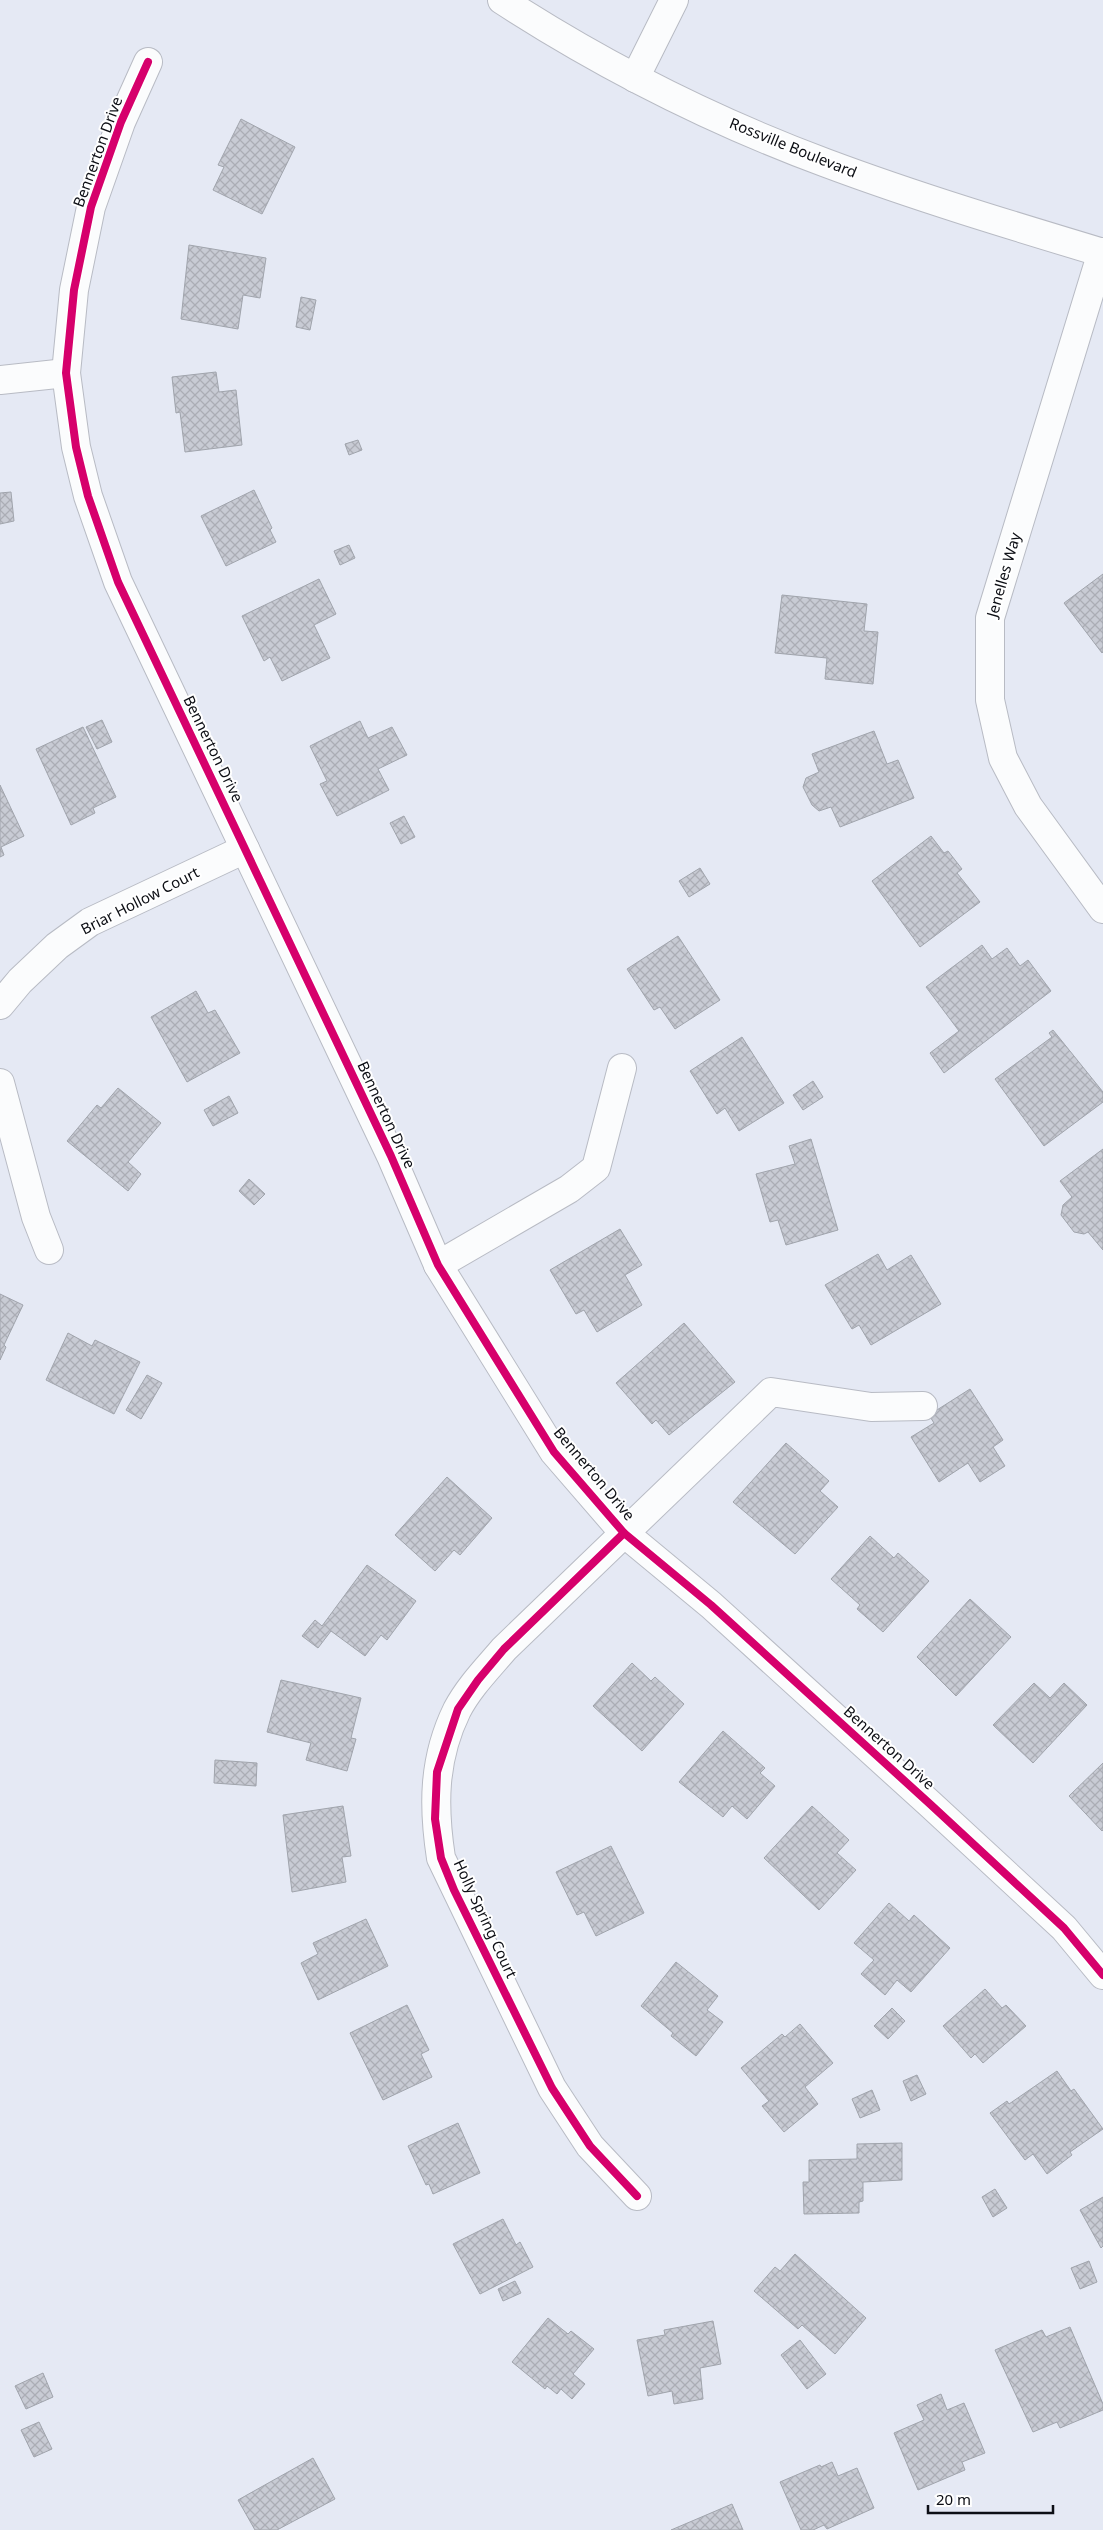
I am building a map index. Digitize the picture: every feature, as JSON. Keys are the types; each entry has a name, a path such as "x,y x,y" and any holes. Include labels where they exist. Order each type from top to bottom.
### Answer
{"street":[{"name":"Rossville Boulevard","path":"502,0 635,78 692,106 826,163 961,209 1102,252"},
{"path":"635,78 674,0"},
{"name":"Bennerton Drive","path":"148,62 121,122 91,207 74,290 66,373 76,447 88,496 118,582 391,1156 438,1265 554,1452 624,1533 711,1605 937,1810 1064,1928 1103,1974"},
{"name":"Jenelles Way","path":"1102,252 990,618 990,700 1004,758 1028,806 1103,908"},
{"path":"0,380 66,373"},
{"name":"Briar Hollow Court","path":"0,1005 20,981 57,946 90,922 246,849"},
{"path":"438,1265 569,1189 596,1168 622,1068"},
{"path":"0,1083 36,1217 49,1250"},
{"name":"Holly Spring Court","path":"637,2196 590,2146 552,2088 454,1890 441,1858 435,1819 437,1772 458,1709 478,1680 504,1649 771,1392 871,1407 923,1406"}],"building":[{"path":"241,119 295,147 262,214 213,190 224,167 218,165"},
{"path":"189,245 266,258 260,298 243,295 238,329 181,319"},
{"path":"301,297 316,300 310,330 296,327"},
{"path":"216,372 219,392 236,390 242,445 185,452 180,412 176,413 172,377"},
{"path":"358,440 362,450 349,455 345,444"},
{"path":"254,490 272,528 270,530 276,542 226,566 201,516"},
{"path":"11,492 14,521 0,524 0,493"},
{"path":"349,545 355,558 340,565 334,551"},
{"path":"1103,574 1103,652 1102,653 1064,603"},
{"path":"319,579 336,614 314,625 330,658 282,681 270,657 264,661 242,616"},
{"path":"782,595 867,604 864,631 878,632 873,684 825,679 827,658 775,653"},
{"path":"102,720 112,742 97,749 86,727"},
{"path":"360,721 368,738 392,727 407,755 378,769 389,790 337,816 320,784 327,781 310,746"},
{"path":"83,727 116,797 93,808 95,813 71,825 36,749"},
{"path":"874,731 887,764 898,760 914,798 840,827 831,807 819,811 812,805 803,787 806,778 819,772 812,754"},
{"path":"0,785 24,836 1,847 4,855 0,857"},
{"path":"404,816 415,837 401,844 390,823"},
{"path":"931,836 944,853 948,851 962,869 957,873 980,902 920,947 872,881"},
{"path":"700,868 710,884 689,897 679,881"},
{"path":"678,936 720,1000 675,1029 660,1007 654,1010 627,969"},
{"path":"982,945 992,959 1007,948 1020,966 1028,960 1051,991 944,1073 930,1053 959,1031 926,987"},
{"path":"196,991 208,1013 215,1010 240,1053 187,1082 151,1017"},
{"path":"1053,1030 1103,1092 1103,1102 1044,1146 995,1079 1052,1037 1049,1033"},
{"path":"742,1037 784,1103 739,1131 725,1108 717,1114 690,1071"},
{"path":"813,1081 823,1097 803,1110 793,1095"},
{"path":"118,1088 161,1123 128,1162 141,1174 128,1191 67,1141 97,1105 101,1108"},
{"path":"229,1096 238,1113 213,1126 204,1110"},
{"path":"811,1139 838,1230 786,1245 778,1220 770,1222 756,1174 795,1164 789,1146"},
{"path":"1103,1149 1103,1250 1088,1232 1084,1234 1074,1232 1061,1215 1063,1205 1072,1197 1060,1181"},
{"path":"249,1179 265,1194 254,1205 239,1191"},
{"path":"620,1229 642,1265 625,1275 642,1305 597,1332 584,1310 576,1314 550,1270"},
{"path":"878,1254 887,1270 911,1255 941,1304 871,1345 859,1325 852,1329 825,1285"},
{"path":"0,1294 23,1305 4,1345 6,1347 0,1360"},
{"path":"684,1323 735,1382 669,1435 656,1420 652,1424 616,1383"},
{"path":"68,1333 92,1346 95,1340 140,1362 114,1414 46,1380"},
{"path":"147,1375 162,1383 141,1419 126,1410"},
{"path":"970,1389 1003,1440 993,1447 1005,1466 980,1482 968,1463 939,1482 911,1437 934,1423 929,1415"},
{"path":"786,1443 829,1481 820,1491 838,1507 795,1554 733,1502"},
{"path":"447,1477 492,1518 460,1555 454,1550 435,1571 395,1535"},
{"path":"870,1536 894,1558 898,1553 929,1581 883,1632 857,1609 860,1605 831,1579"},
{"path":"367,1565 416,1601 387,1640 381,1635 365,1656 331,1631 318,1648 302,1636 315,1620 322,1626"},
{"path":"970,1599 1011,1637 956,1696 917,1657"},
{"path":"632,1663 651,1681 655,1677 684,1704 642,1751 593,1706"},
{"path":"281,1680 361,1698 351,1738 356,1739 347,1771 306,1760 311,1743 267,1732"},
{"path":"1034,1683 1050,1698 1064,1683 1087,1705 1033,1763 993,1725"},
{"path":"723,1731 765,1768 760,1773 775,1786 747,1819 732,1806 723,1817 679,1782"},
{"path":"215,1760 257,1763 256,1786 214,1783"},
{"path":"1103,1763 1103,1830 1102,1831 1069,1796"},
{"path":"343,1806 351,1856 342,1857 346,1882 292,1892 283,1815"},
{"path":"812,1806 849,1840 837,1853 856,1870 819,1910 764,1858"},
{"path":"611,1846 644,1913 596,1936 584,1912 577,1915 556,1872"},
{"path":"889,1903 909,1921 914,1915 950,1948 911,1992 897,1980 885,1995 861,1974 874,1960 854,1943"},
{"path":"366,1919 388,1966 318,2000 301,1963 318,1954 313,1943"},
{"path":"676,1962 718,1996 707,2010 723,2022 696,2056 671,2036 673,2033 641,2006"},
{"path":"985,1989 1002,2008 1006,2005 1026,2026 983,2063 975,2054 971,2058 943,2026"},
{"path":"407,2005 429,2050 421,2054 432,2077 383,2100 350,2033"},
{"path":"892,2008 905,2021 888,2039 874,2026"},
{"path":"800,2024 833,2063 805,2087 818,2104 784,2132 762,2106 769,2101 741,2068 782,2034 785,2037"},
{"path":"1057,2071 1071,2091 1074,2089 1103,2129 1070,2152 1072,2155 1047,2174 1033,2154 1025,2160 990,2113 1007,2101 1009,2104"},
{"path":"917,2075 926,2094 911,2101 903,2081"},
{"path":"872,2090 880,2110 860,2118 852,2099"},
{"path":"458,2123 480,2173 433,2194 429,2184 426,2185 408,2146"},
{"path":"902,2143 902,2180 863,2182 863,2201 859,2202 859,2213 804,2214 803,2182 809,2182 809,2160 857,2159 857,2144"},
{"path":"995,2189 1007,2208 993,2217 982,2197"},
{"path":"1103,2197 1103,2246 1101,2248 1080,2210"},
{"path":"503,2219 516,2245 520,2242 533,2267 480,2294 453,2244"},
{"path":"795,2254 866,2318 835,2354 802,2325 798,2329 754,2291 775,2267 780,2271"},
{"path":"1089,2261 1097,2282 1080,2289 1071,2268"},
{"path":"515,2281 521,2293 503,2301 498,2289"},
{"path":"548,2318 568,2334 571,2331 594,2349 573,2374 585,2384 572,2399 561,2389 557,2394 547,2386 545,2389 512,2362"},
{"path":"713,2321 721,2364 700,2368 703,2399 674,2404 672,2391 648,2396 637,2340 665,2335 664,2330"},
{"path":"1070,2327 1103,2404 1103,2410 1060,2428 1057,2422 1033,2432 995,2350 1042,2330 1046,2337"},
{"path":"800,2340 826,2374 807,2389 781,2355"},
{"path":"43,2373 53,2397 26,2409 15,2386"},
{"path":"941,2394 947,2410 964,2403 985,2453 962,2462 965,2470 918,2490 894,2433 924,2420 917,2405"},
{"path":"39,2422 52,2449 34,2457 21,2430"},
{"path":"313,2458 335,2499 277,2530 255,2530 238,2500"},
{"path":"832,2462 838,2476 857,2468 874,2508 827,2529 824,2525 813,2530 801,2530 780,2482 820,2465 821,2467"},
{"path":"732,2504 743,2530 671,2530"}],"cycle path":[{"path":"148,62 121,122 91,207 74,290 66,373 76,447 88,496 118,582 391,1156 438,1265 554,1452 624,1533 711,1605 930,1804 1064,1928 1103,1975"},
{"path":"624,1533 504,1649 478,1680 458,1709 437,1772 435,1819 441,1858 454,1890 552,2088 590,2146 637,2196"}]}
